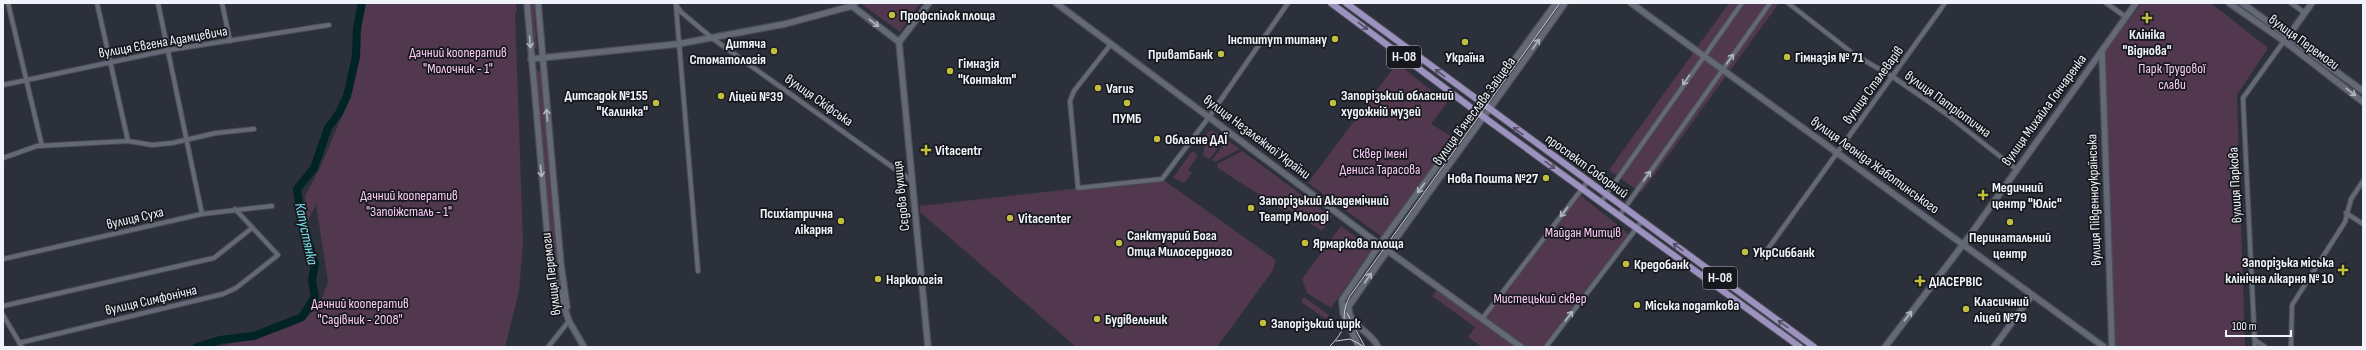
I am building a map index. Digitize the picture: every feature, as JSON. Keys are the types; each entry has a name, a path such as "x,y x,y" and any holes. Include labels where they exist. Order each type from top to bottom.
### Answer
{"main road":[{"name":"проспект Соборний","path":"1331,3 1485,118 1800,347"},
{"name":"проспект Соборний","path":"1346,3 1490,111 1606,194 1814,347"}],"street":[{"path":"8,3 42,146"},
{"path":"97,3 128,141"},
{"path":"158,3 202,214"},
{"path":"222,3 230,41"},
{"name":"вулиця Перемоги","path":"526,3 550,266 569,321"},
{"name":"вулиця Перемоги","path":"538,3 561,265 569,321"},
{"path":"531,60 678,44 784,24 853,5 899,42 930,3"},
{"name":"вулиця Незалежної України","path":"1056,3 1387,250 1521,347"},
{"path":"1112,44 1074,91 1070,101 1078,188 1162,179 1209,117 1288,3"},
{"name":"вулиця Вʼячеслава Зайцева","path":"1346,312 1342,300 1380,244 1556,3"},
{"name":"вулиця Вʼячеслава Зайцева","path":"1346,312 1387,250 1485,118 1565,3"},
{"name":"вулиця Леоніда Жаботинського","path":"1631,3 2104,347"},
{"path":"1601,202 1742,3"},
{"path":"1619,216 1770,3"},
{"name":"вулиця Патріотична","path":"1788,3 1856,55 1892,77 1945,113 2016,169"},
{"name":"вулиця Сталеварів","path":"1762,257 1945,3"},
{"path":"2106,3 2126,17"},
{"name":"вулиця Михайла Гончаренка","path":"1885,347 1963,244 2136,3"},
{"name":"вулиця Перемоги","path":"2229,3 2284,41 2363,102"},
{"name":"вулиця Перемоги","path":"2242,3 2363,91"},
{"path":"2291,3 2305,13"},
{"name":"вулиця Паркова","path":"2255,347 2243,98 2312,3"},
{"path":"676,4 678,44 698,271"},
{"name":"вулиця Скіфська","path":"676,4 680,12 712,38 912,181"},
{"name":"вулиця Євгена Адамцевича","path":"3,85 169,50 329,25"},
{"name":"Сєдова вулиця","path":"899,42 928,347"},
{"name":"вулиця Південноукраїнська","path":"2102,51 2112,347"},
{"path":"3,158 30,148 42,146 128,141 152,145 172,144 187,139 254,129"},
{"path":"2291,347 2292,306 2345,222 2346,213 2351,199 2363,181"},
{"path":"1482,319 1588,182"},
{"name":"вулиця Суха","path":"3,259 202,214 235,209 272,206"},
{"path":"3,306 214,258 252,228 235,209"},
{"path":"2346,213 2363,224"},
{"path":"1546,347 1642,221"},
{"name":"вулиця Симфонічна","path":"20,345 223,294 236,288 278,255 252,228"},
{"path":"1994,347 2032,295"},
{"path":"1346,312 1359,347"},
{"path":"1346,312 1352,322 1375,340 1378,347"},
{"path":"3,315 20,345"},
{"path":"548,347 569,321 584,347"},
{"path":"2255,340 2265,347"}],"green space":[{"path":"365,3 516,3 517,12 515,12 523,243 519,291 505,347 217,347 276,332 301,322 319,306 328,282 316,204 307,223 305,196 320,168 350,97"},
{"path":"528,3 534,3 537,49 533,47"},
{"path":"860,3 920,3 900,32"},
{"path":"1729,3 1779,3 1641,193 1609,170"},
{"name":"Парк Трудової слави","path":"2142,3 2211,3 2268,48 2237,95 2245,347 2115,347 2103,53"},
{"name":"Сквер імені Дениса Тарасова","path":"1397,63 1447,103 1431,124 1454,138 1382,237 1308,183"},
{"path":"537,70 541,72 557,265 552,263 537,92"},
{"path":"1211,130 1225,138 1210,159 1203,156 1207,133"},
{"path":"1227,140 1240,149 1215,162 1212,160"},
{"path":"1192,151 1198,155 1188,170 1192,173 1184,183 1173,178"},
{"path":"1242,151 1332,217 1322,231 1288,209 1286,212 1218,168 1217,164"},
{"path":"1162,179 1276,260 1273,270 1217,347 1076,347 920,212 920,206"},
{"name":"Мистецький сквер","path":"1579,194 1631,236 1546,347 1521,347 1482,319"},
{"path":"1341,226 1372,249 1331,308 1307,293 1302,279"},
{"path":"1438,288 1518,347 1482,347 1468,337 1475,327 1432,296"},
{"path":"1304,297 1329,315 1326,319 1301,302"}],"waterway":[{"name":"Капустянка","path":"197,347 220,340 254,336 302,317 315,297 312,281 315,263 302,223 297,189 314,168 328,128 339,113 347,96 356,57 357,28 362,3"}],"tram line":[{"path":"1329,347 1337,339 1341,332 1346,304 1350,296 1560,3"},
{"path":"1347,313 1365,347"},
{"path":"1336,341 1350,339 1363,346"}],"place":[{"name":"Профспілок площа","path":"892,15"},
{"name":"Клініка \"Віднова\"","path":"2147,18"},
{"name":"Інститут титану","path":"1335,39"},
{"name":"Україна","path":"1465,42"},
{"name":"Дитяча Стоматологія","path":"774,51"},
{"name":"ПриватБанк","path":"1221,54"},
{"name":"Гімназія № 71","path":"1787,57"},
{"name":"Гімназія \"Контакт\"","path":"950,71"},
{"name":"Varus","path":"1098,88"},
{"name":"Ліцей №39","path":"721,96"},
{"name":"Дитсадок №155 \"Калинка\"","path":"656,103"},
{"name":"ПУМБ","path":"1127,103"},
{"name":"Запорізький обласний художній музей","path":"1333,103"},
{"name":"Обласне ДАЇ","path":"1157,139"},
{"name":"Vitacentr","path":"926,150"},
{"name":"Нова Пошта №27","path":"1546,178"},
{"name":"Медичний центр \"Юліс\"","path":"1983,195"},
{"name":"Запорізький Академічний Театр Молоді","path":"1251,208"},
{"name":"Vitacenter","path":"1010,218"},
{"name":"Психіатрична лікарня","path":"841,221"},
{"name":"Перинатальний центр","path":"2010,222"},
{"name":"Санктуарий Бога Отца Милосердного","path":"1119,243"},
{"name":"Ярмаркова площа","path":"1305,243"},
{"name":"УкрСиббанк","path":"1745,252"},
{"name":"Кредобанк","path":"1626,264"},
{"name":"Запорізька міська клінічна лікарня № 10","path":"2343,270"},
{"name":"Наркологія","path":"878,279"},
{"name":"ДІАСЕРВІС","path":"1920,281"},
{"name":"Міська податкова","path":"1637,305"},
{"name":"Класичний ліцей №79","path":"1966,309"},
{"name":"Будівельник","path":"1097,319"},
{"name":"Запорізький цирк","path":"1263,323"}],"park label":[{"name":"Дачний кооператив \"Молочник - 1\"","path":"458,60"},
{"name":"Дачний кооператив \"Запоіжсталь - 1\"","path":"409,204"},
{"name":"Майдан Митців","path":"1583,232"},
{"name":"Дачний кооператив \"Садівник - 2008\"","path":"360,312"}]}
